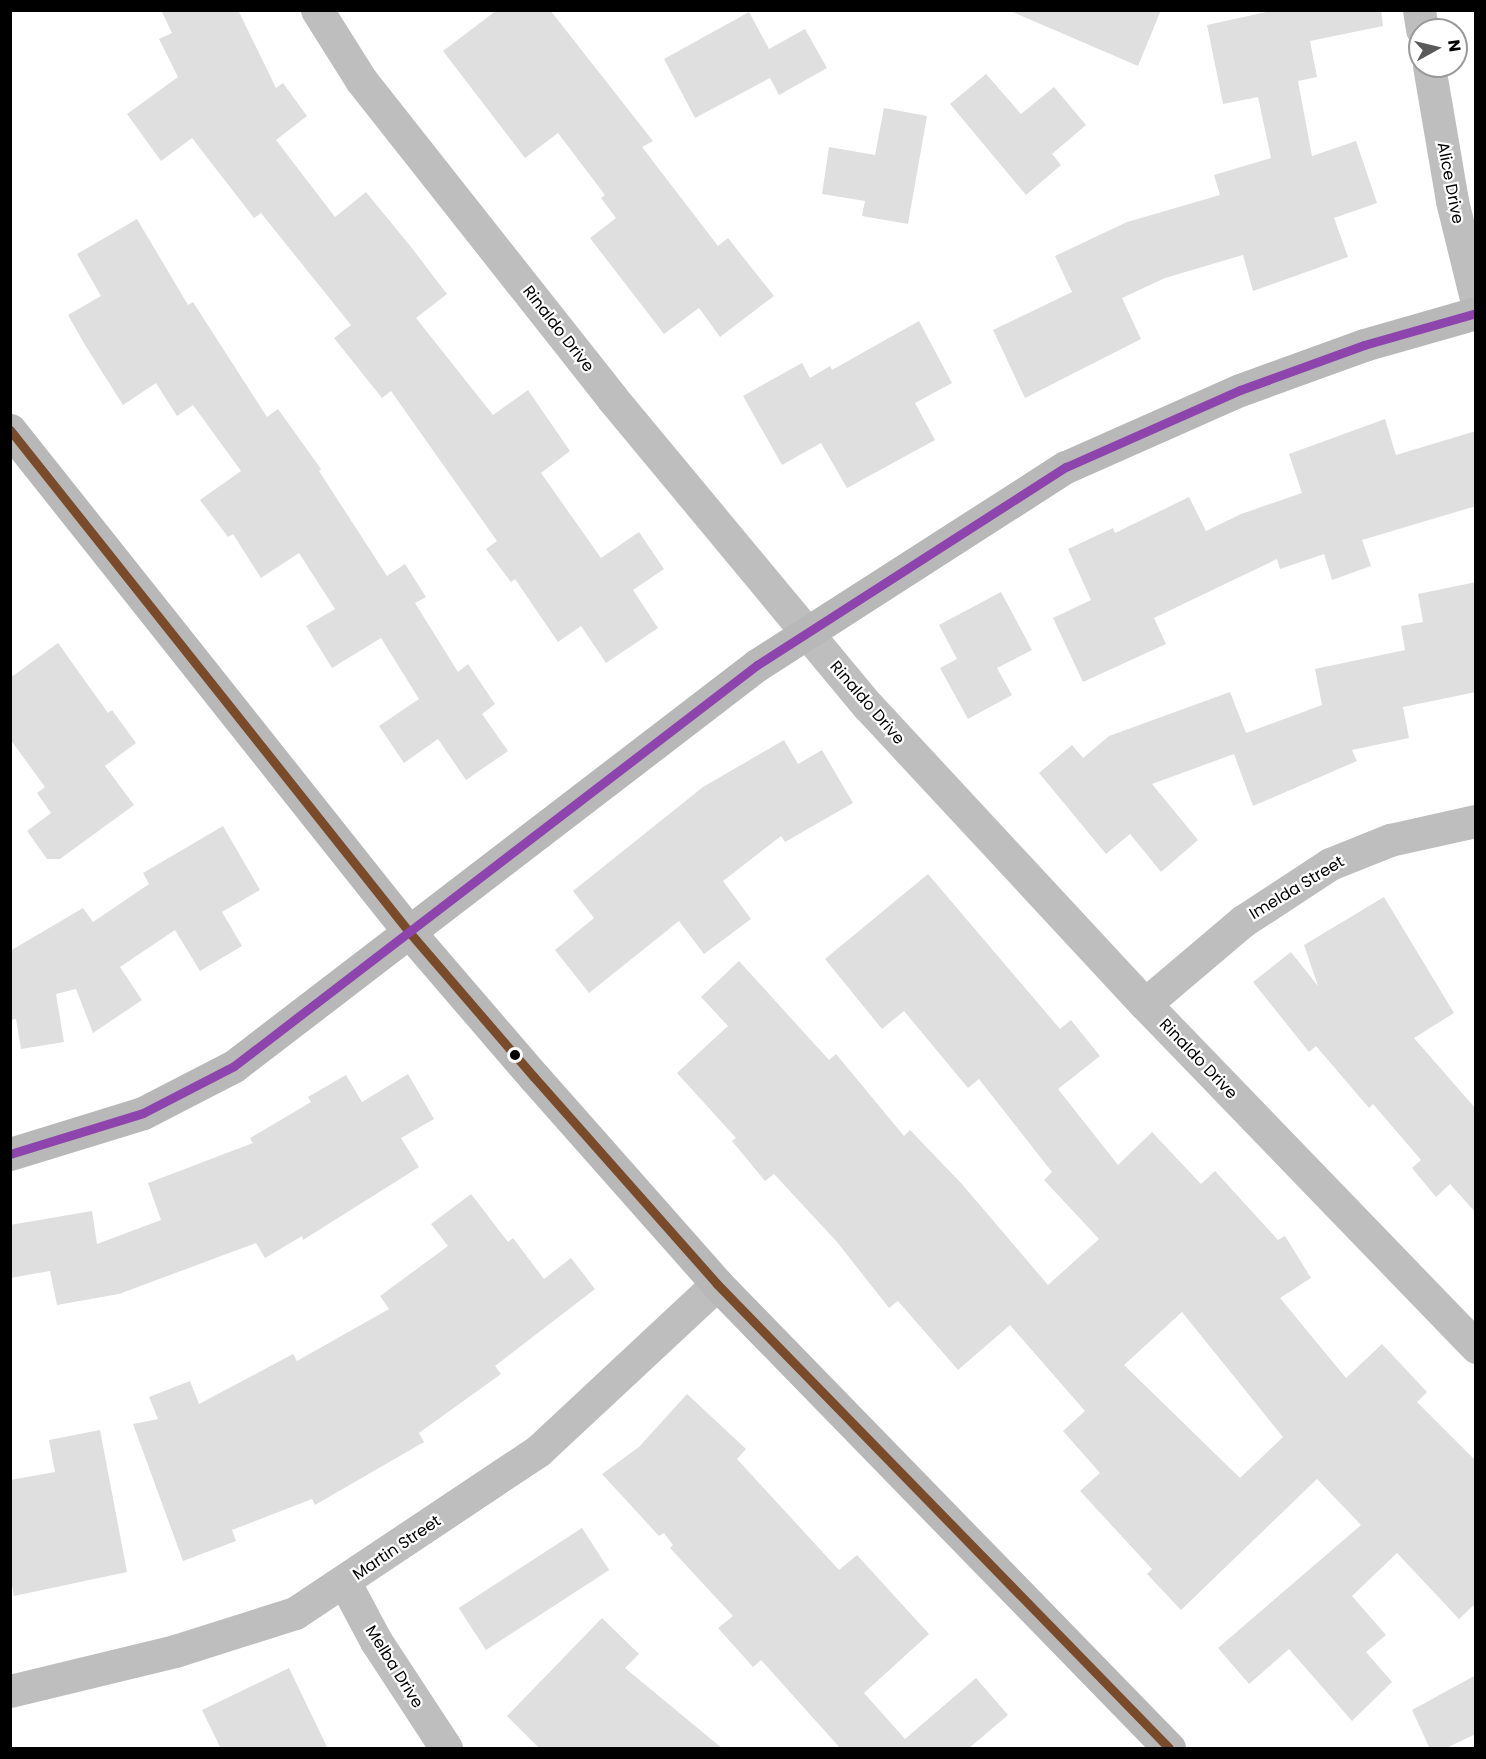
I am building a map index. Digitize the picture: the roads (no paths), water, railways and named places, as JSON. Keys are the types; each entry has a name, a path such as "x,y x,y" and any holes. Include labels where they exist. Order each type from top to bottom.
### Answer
{"street":[{"name":"Rinaldo Drive","path":"316,10 368,89 612,398 868,706 1145,1004 1476,1347"},
{"name":"Alice Drive","path":"1431,78 1452,201 1476,299"},
{"path":"10,1154 143,1113 234,1066 757,665 1066,467 1240,390 1364,345 1476,313"},
{"path":"10,430 410,933 717,1284 1169,1749"},
{"name":"Imelda Street","path":"1145,1004 1243,921 1330,864 1390,840 1476,821"},
{"name":"Martin Street","path":"10,1691 175,1651 295,1613 345,1583 538,1451 717,1284"},
{"name":"Melba Drive","path":"345,1583 376,1641 446,1749"}]}
